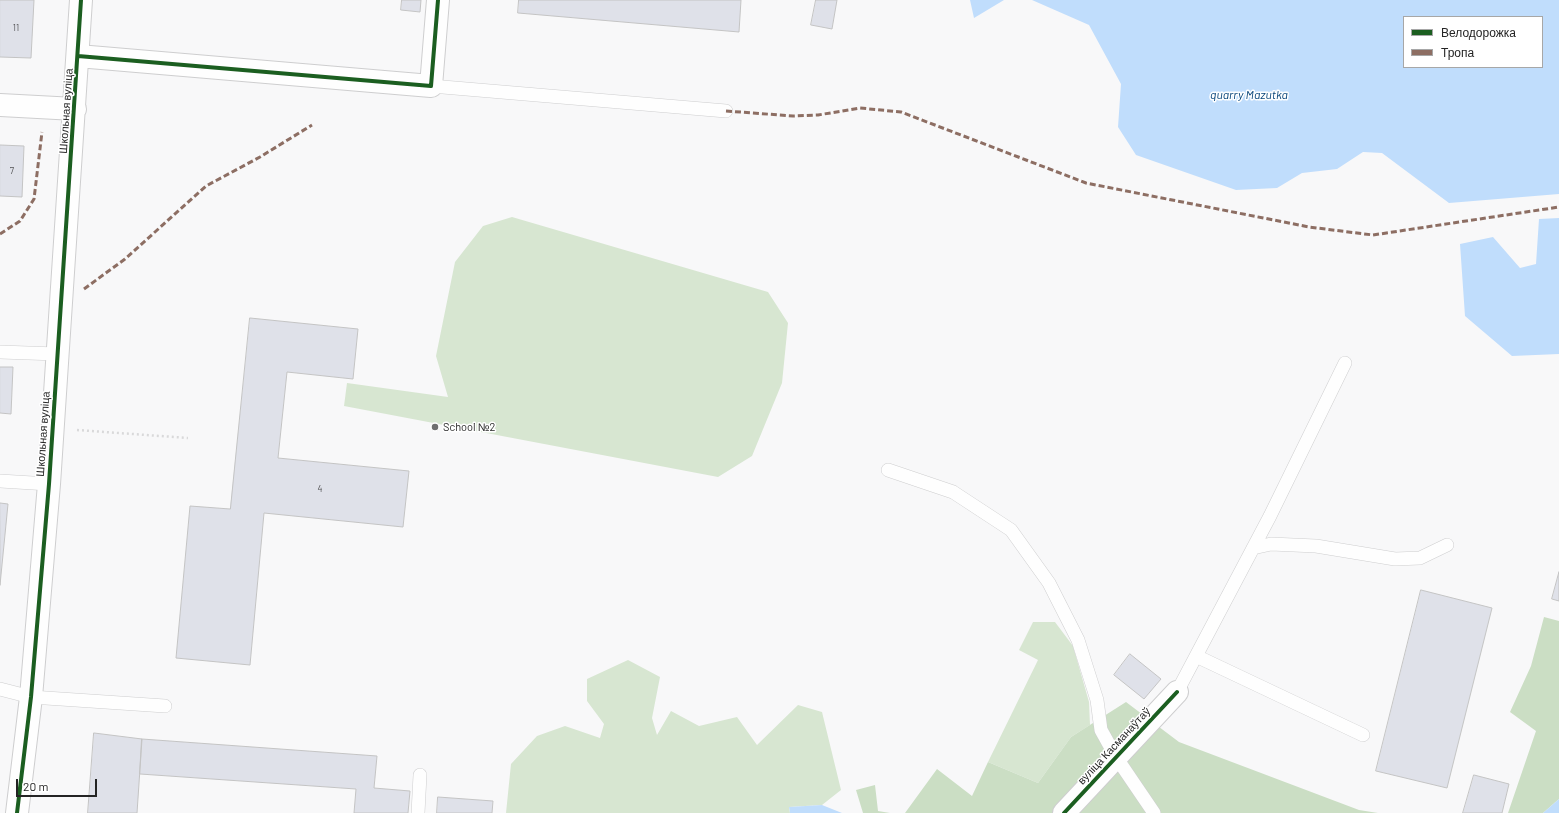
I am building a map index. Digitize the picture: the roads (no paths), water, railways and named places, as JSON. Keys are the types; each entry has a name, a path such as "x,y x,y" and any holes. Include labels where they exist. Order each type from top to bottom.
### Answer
{"street":[{"name":"Школьная вуліца","path":"17,813 31,696 49,484 75,109 81,0"},
{"path":"431,86 438,0"},
{"name":"Школьная вуліца","path":"78,56 431,86"},
{"name":"Школьная вуліца","path":"0,105 75,109"},
{"name":"вуліца Касманаўтаў","path":"1064,813 1177,692"}],"lane":[{"path":"431,86 726,111"},
{"path":"0,352 57,354"},
{"path":"1177,692 1253,548 1345,363"},
{"path":"888,470 953,492 1011,530 1050,583 1078,640 1097,700 1101,730 1116,757 1154,813"},
{"path":"0,481 49,484"},
{"path":"1253,548 1271,544 1316,546 1395,559 1420,558 1448,544"},
{"path":"1196,656 1362,734"},
{"path":"0,689 31,696 165,706"},
{"path":"418,813 420,775"}],"water":[{"path":"970,0 1004,0 974,18"},
{"name":"quarry Mazutka","path":"1032,0 1559,0 1559,194 1449,203 1382,153 1363,152 1337,169 1302,173 1277,188 1236,190 1136,155 1118,127 1121,84 1089,25"},
{"path":"1559,218 1559,354 1512,356 1465,316 1460,244 1493,237 1520,268 1536,264 1539,219"},
{"path":"1559,799 1559,813 1543,813"},
{"path":"822,805 842,813 790,813 789,807"}],"place":[{"name":"School №2","path":"435,427"}]}
